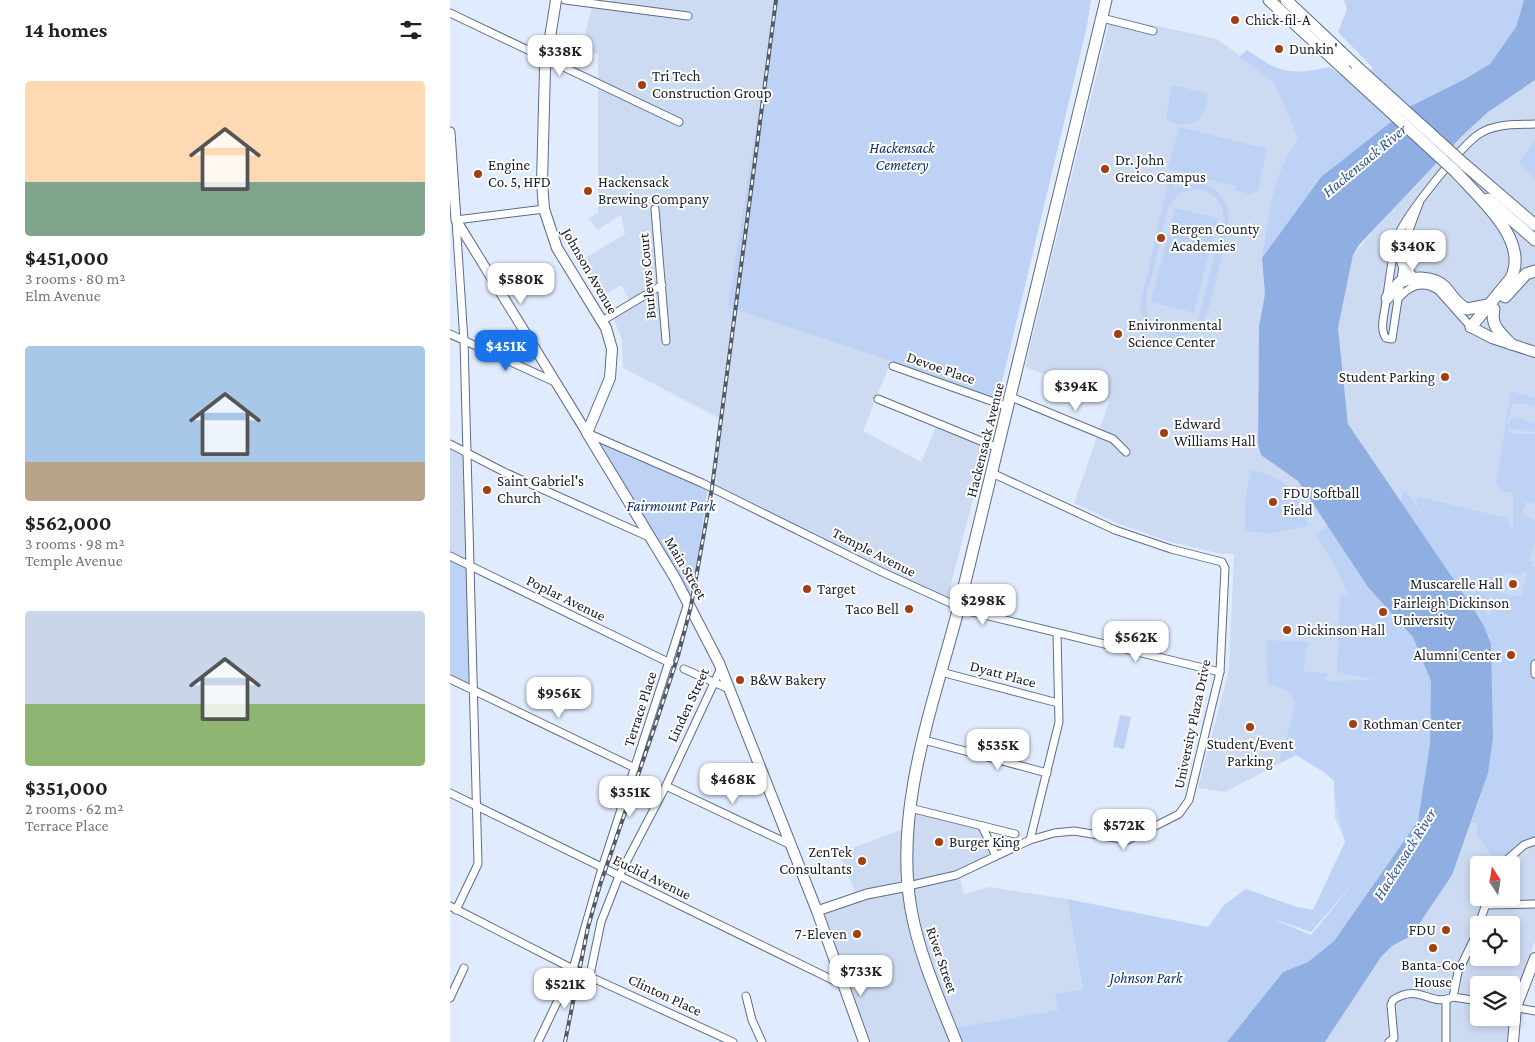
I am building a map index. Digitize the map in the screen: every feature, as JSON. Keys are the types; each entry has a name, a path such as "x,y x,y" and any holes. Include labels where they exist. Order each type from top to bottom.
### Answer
{"main road":[{"name":"Johnson Avenue","path":"556,0 546,59 542,182 544,209 557,248 602,321 612,349 612,369 587,433"},
{"name":"Hackensack Avenue","path":"908,886 907,853 910,808 924,740 992,473 1106,0"},
{"path":"1269,0 1345,70 1460,168 1535,225"},
{"path":"1286,0 1535,240"},
{"path":"1460,168 1504,228 1514,245 1516,269 1474,329 1535,352"},
{"path":"1403,263 1412,278"},
{"path":"1392,299 1400,282 1412,278 1421,278 1441,284 1455,301 1467,309 1491,307 1526,274 1535,271"},
{"path":"1491,307 1493,322 1498,332 1510,344"},
{"name":"Main Street","path":"587,433 689,602 721,668 817,911 864,1042"},
{"name":"River Street","path":"908,886 920,946 956,1042"},
{"path":"1520,991 1535,958"},
{"path":"1513,1026 1513,1042"}],"street":[{"path":"565,0 688,16"},
{"path":"450,13 679,122"},
{"path":"1102,18 1153,31"},
{"path":"1474,329 1438,290 1432,286 1416,285 1392,299 1382,326 1384,335 1392,339 1392,299 1399,234 1420,201 1480,133 1500,126 1535,124"},
{"name":"Main Street","path":"450,132 453,220 587,433"},
{"path":"1400,282 1408,233 1420,201"},
{"path":"453,908 478,864 464,341 453,220 544,209"},
{"name":"Burlews Court","path":"655,209 666,341"},
{"path":"602,321 662,285"},
{"path":"450,334 557,383"},
{"name":"Devoe Place","path":"894,366 1009,402 1113,439 1126,452"},
{"path":"878,399 998,448"},
{"name":"Temple Avenue","path":"587,433 702,483 959,607 1057,634 1220,672"},
{"path":"450,444 504,472 652,538"},
{"name":"University Plaza Drive","path":"817,911 867,894 956,875 1030,840 1066,831 1128,840 1179,814 1190,800 1220,672 1225,568 1222,562 1115,530 992,473"},
{"name":"Poplar Avenue","path":"450,556 670,663"},
{"name":"Terrace Place","path":"573,968 602,868 689,602"},
{"path":"1030,840 1059,722 1057,634"},
{"path":"1535,664 1535,674"},
{"name":"Linden Street","path":"590,976 601,922 619,876 666,786 721,668"},
{"path":"684,669 730,689"},
{"name":"Dyatt Place","path":"941,672 1058,703"},
{"path":"450,679 635,768"},
{"path":"924,740 1047,772"},
{"path":"666,786 791,845"},
{"name":"Euclid Avenue","path":"450,793 844,985"},
{"path":"910,808 1015,834"},
{"path":"982,826 996,856"},
{"path":"1511,856 1524,845 1535,841"},
{"path":"1520,903 1535,904"},
{"path":"1446,1042 1450,998 1458,972 1474,939 1485,906"},
{"name":"Clinton Place","path":"453,908 573,968 733,1042"},
{"path":"450,998 464,968"},
{"path":"538,1042 573,968"},
{"path":"1389,1042 1394,1038 1391,1005 1393,1000 1412,992 1470,1000"},
{"path":"746,996 752,1020 762,1042"},
{"path":"1520,1008 1535,1011"}],"shaded area":[{"path":"611,0 774,0 739,267 729,306 891,361 863,431 921,462 937,425 987,446 947,599 716,490 719,418 623,368 622,340 613,317 633,306 621,285 601,297 580,261 625,234 621,215 597,230 589,218 598,213 598,54 581,51 593,3 610,6"},
{"name":"Fairleigh Dickinson University","path":"1111,16 1217,39 1274,81 1298,139 1292,146 1262,258 1265,294 1259,326 1258,444 1348,424 1338,328 1353,255 1394,207 1462,136 1488,112 1535,80 1535,941 1520,982 1520,976 1470,976 1470,1026 1513,1026 1513,1042 1325,1042 1381,957 1392,946 1404,941 1451,875 1360,845 1346,843 1335,818 1334,781 1324,772 1296,755 1225,792 1198,788 1229,670 1234,554 1221,554 1171,542 1119,524 1074,503 1110,399 1025,367"},
{"path":"450,444 467,452 471,566 450,556"},
{"path":"910,808 982,826 996,856 959,873 964,894 989,887 1067,899 1083,989 1058,1010 951,1028 956,1042 864,1042 817,911 857,897 839,853 908,827"}],"green space":[{"name":"Hackensack Cemetery","path":"776,0 1091,0 1087,26 997,403 891,361 728,307"},
{"path":"1344,0 1524,0 1516,27 1490,64 1411,106 1321,177 1262,258 1273,196 1283,165 1298,139 1274,82 1239,57 1247,50 1269,64 1286,70 1304,71 1330,67 1355,86 1373,68 1338,32 1347,9"},
{"path":"1172,85 1207,93 1205,110 1196,121 1182,124 1166,119"},
{"path":"1179,127 1267,149 1258,191 1249,194 1235,190 1235,186 1168,169"},
{"path":"1535,141 1535,179 1519,162"},
{"path":"1169,178 1175,180 1173,191 1190,183 1207,185 1221,196 1229,214 1223,252 1206,316 1194,331 1184,336 1172,338 1156,334 1146,324 1140,306","holes":["1196,189 1202,190 1217,199 1222,209 1223,221 1199,318 1193,325 1185,329 1168,331 1153,323 1148,315 1146,306 1148,291 1169,205 1180,193"]},
{"path":"1175,208 1218,218 1194,313 1151,302"},
{"path":"1511,391 1535,398 1535,407 1521,403 1512,404 1506,425 1515,417 1535,423 1535,432 1506,427 1512,434 1535,434 1535,504 1526,502 1522,515 1535,520 1535,541 1529,561 1535,567 1535,841 1512,856 1492,856 1476,834 1477,823 1471,823 1480,799 1493,738 1491,644 1484,626 1471,605 1400,501 1404,491 1412,499 1456,566 1415,502 1419,497 1507,518 1513,533 1513,493 1501,491 1496,483","holes":["1524,572 1527,573 1521,597 1500,592 1505,573 1517,576","1493,590 1489,619 1484,610"]},
{"name":"Fairmount Park","path":"587,433 708,486 691,606"},
{"name":"FDU Softball Field","path":"1251,470 1274,477 1290,488 1300,504 1308,526 1272,533 1249,532 1245,528 1245,501"},
{"name":"Johnson Park","path":"1329,526 1368,587 1413,637 1431,681 1430,744 1418,821 1334,941 1308,962 1283,972 1227,1042 956,1042 951,1028 1058,1010 1055,994 1083,989 1067,899 1208,927 1224,905 1246,889 1297,907 1313,910 1345,842 1335,800 1334,781 1324,772 1296,755 1282,762 1279,757 1283,752 1295,704 1288,692 1268,684 1266,640 1310,642 1305,651 1304,672 1329,673 1324,681 1375,680 1337,672 1340,594 1349,597 1335,566 1315,534","holes":["1358,878 1311,935 1268,917 1311,932"]},
{"path":"450,556 471,566 474,690 450,679"},
{"path":"1120,715 1131,717 1124,749 1113,747"}],"water":[{"name":"Hackensack River","path":"1524,0 1535,0 1535,80 1488,112 1462,136 1359,245 1353,255 1338,328 1348,424 1471,605 1484,626 1491,644 1493,738 1488,773 1452,875 1411,936 1392,946 1381,957 1325,1042 1227,1042 1283,972 1308,962 1334,941 1418,821 1430,744 1431,681 1413,637 1368,587 1298,481 1261,455 1258,444 1259,326 1265,294 1262,258 1321,177 1411,106 1490,64 1516,27"}],"railway":[{"path":"565,1042 588,927 600,885 678,656 691,606 712,488 776,0"}],"place":[{"name":"Chick-fil-A","path":"1235,20"},
{"name":"Dunkin'","path":"1279,49"},
{"name":"Tri Tech Construction Group","path":"642,85"},
{"name":"Dr. John Greico Campus","path":"1105,169"},
{"name":"Engine Co. 5, HFD","path":"478,174"},
{"name":"Hackensack Brewing Company","path":"588,191"},
{"name":"Bergen County Academies","path":"1161,238"},
{"name":"Enivironmental Science Center","path":"1118,334"},
{"name":"Student Parking","path":"1445,377"},
{"name":"Edward Williams Hall","path":"1164,433"},
{"name":"Saint Gabriel's Church","path":"487,490"},
{"name":"FDU Softball Field","path":"1273,502"},
{"name":"Muscarelle Hall","path":"1513,584"},
{"name":"Target","path":"807,589"},
{"name":"Taco Bell","path":"909,609"},
{"name":"Fairleigh Dickinson University","path":"1383,612"},
{"name":"Dickinson Hall","path":"1287,630"},
{"name":"Alumni Center","path":"1511,655"},
{"name":"B&W Bakery","path":"740,680"},
{"name":"Rothman Center","path":"1353,724"},
{"name":"Student/Event Parking","path":"1250,727"},
{"name":"Burger King","path":"939,842"},
{"name":"ZenTek Consultants","path":"862,861"},
{"name":"FDU","path":"1446,930"},
{"name":"7-Eleven","path":"857,934"},
{"name":"Banta-Coe House","path":"1433,948"}]}
